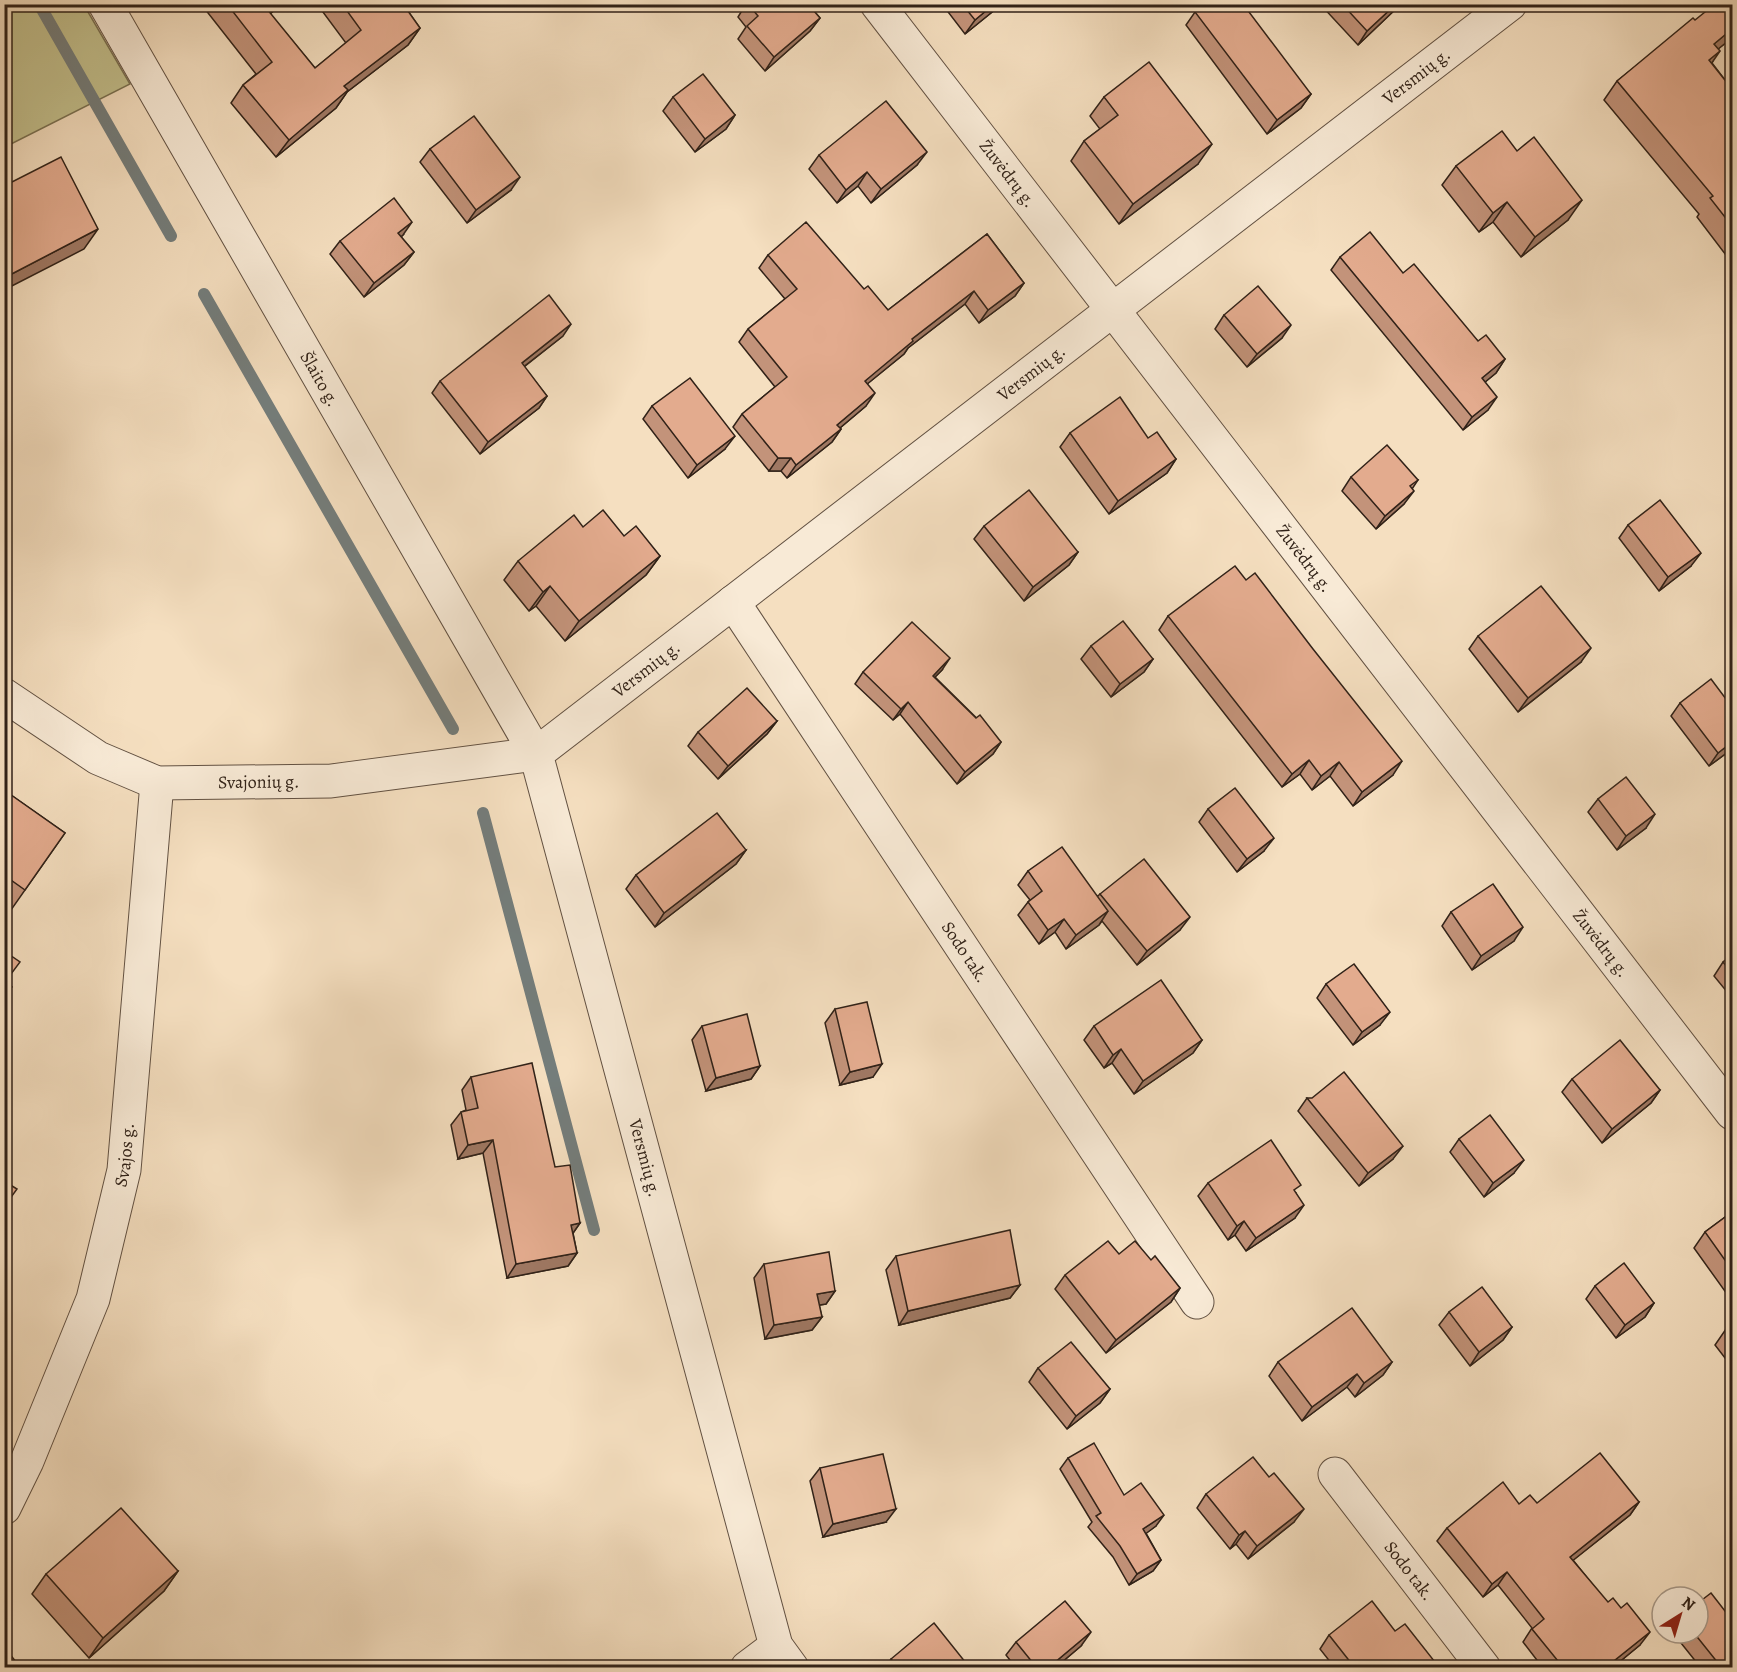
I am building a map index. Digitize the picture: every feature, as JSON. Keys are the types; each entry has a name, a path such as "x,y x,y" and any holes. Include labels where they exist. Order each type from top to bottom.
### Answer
{"street":[{"name":"Šlaito g.","path":"105,4 536,754"},
{"name":"Žuvėdrų g.","path":"878,4 1732,1113"},
{"name":"Versmių g.","path":"784,1657 536,754 1510,4"},
{"name":"Sodo tak.","path":"733,602 1197,1302"},
{"name":"Svajonių g.","path":"4,694 98,758 158,783 332,781 536,754"},
{"name":"Svajos g.","path":"4,1508 27,1461 93,1299 124,1170 158,783"},
{"name":"Sodo tak.","path":"1335,1474 1484,1668"},
{"path":"747,1668 784,1657"}],"shaded area":[{"path":"5,4 84,5 130,84 5,147"}],"building":[{"path":"227,4 272,4 267,9 315,68 361,30 342,4 403,4 420,28 344,86 348,90 289,140 243,85 272,62"},
{"path":"748,4 808,4 820,18 774,57 747,26 758,16"},
{"path":"962,4 994,4 975,20"},
{"path":"1205,4 1243,4 1311,94 1277,120 1195,12"},
{"path":"1342,4 1396,4 1367,31"},
{"path":"1715,4 1727,4 1732,11 1732,29 1714,44 1720,51 1709,60 1732,89 1732,226 1710,198 1713,196 1617,81 1693,18 1695,20"},
{"path":"1149,62 1212,144 1133,204 1084,141 1118,115 1104,97"},
{"path":"703,74 735,115 705,139 673,97"},
{"path":"886,101 927,152 881,189 867,172 846,190 819,155"},
{"path":"474,116 520,177 476,210 430,149"},
{"path":"1502,131 1517,151 1534,137 1582,200 1535,237 1507,202 1493,213 1456,166"},
{"path":"61,157 98,229 4,278 4,186"},
{"path":"394,198 412,222 398,233 414,252 374,283 340,241"},
{"path":"806,222 864,289 868,286 888,310 987,234 1024,283 988,310 974,291 912,339 913,341 865,381 875,393 837,425 841,429 796,465 791,458 778,458 742,414 787,377 748,329 797,289 768,255"},
{"path":"1370,232 1403,273 1414,264 1478,341 1486,335 1505,359 1482,378 1497,397 1472,417 1340,257"},
{"path":"1258,286 1291,325 1257,354 1224,315"},
{"path":"549,295 571,324 522,363 547,396 488,442 440,381"},
{"path":"690,378 735,436 697,465 652,406"},
{"path":"1120,397 1148,438 1157,432 1176,459 1118,501 1070,433"},
{"path":"1387,445 1418,480 1410,486 1414,491 1385,516 1351,477"},
{"path":"1029,490 1078,552 1033,587 984,526"},
{"path":"1660,500 1701,553 1668,577 1628,525"},
{"path":"603,510 624,536 636,526 660,556 579,621 550,586 543,592 518,561 574,515 583,527"},
{"path":"1235,566 1246,580 1255,573 1402,761 1362,792 1339,762 1321,776 1309,760 1292,774 1168,616"},
{"path":"1541,586 1591,648 1528,698 1478,636"},
{"path":"1123,621 1153,659 1120,684 1091,646"},
{"path":"912,622 950,658 933,676 976,718 980,715 1001,742 965,772 908,702 901,709 863,672"},
{"path":"1711,679 1732,707 1732,742 1718,753 1680,703"},
{"path":"747,688 777,721 728,766 698,732"},
{"path":"1626,777 1655,814 1626,836 1598,799"},
{"path":"1235,788 1274,838 1247,859 1208,809"},
{"path":"4,790 65,833 25,890 4,875"},
{"path":"717,813 746,850 664,913 636,875"},
{"path":"1062,847 1108,911 1076,935 1064,919 1048,930 1028,902 1042,891 1028,871"},
{"path":"1144,859 1190,917 1147,951 1100,894"},
{"path":"1493,884 1523,927 1481,956 1451,912"},
{"path":"4,935 11,940 4,948"},
{"path":"4,951 20,962 5,982 12,987 4,997"},
{"path":"1732,955 1732,973 1723,962"},
{"path":"1354,964 1390,1012 1362,1032 1326,984"},
{"path":"1161,980 1202,1040 1143,1081 1121,1049 1113,1055 1094,1026"},
{"path":"867,1002 882,1064 850,1072 835,1009"},
{"path":"747,1014 760,1066 716,1078 702,1026"},
{"path":"1620,1040 1660,1090 1612,1129 1572,1079"},
{"path":"532,1063 555,1167 570,1165 580,1223 571,1225 577,1253 516,1264 493,1140 468,1145 461,1112 478,1108 471,1077"},
{"path":"1344,1072 1403,1146 1368,1173 1307,1098 1312,1098"},
{"path":"1490,1115 1524,1160 1493,1183 1459,1139"},
{"path":"1271,1140 1301,1185 1294,1190 1304,1205 1256,1238 1244,1221 1237,1226 1208,1183"},
{"path":"4,1181 17,1189 4,1207"},
{"path":"1732,1212 1732,1270 1705,1232"},
{"path":"1010,1230 1020,1285 908,1311 896,1256"},
{"path":"1108,1241 1119,1254 1135,1241 1151,1260 1155,1256 1180,1288 1116,1340 1065,1275"},
{"path":"829,1252 835,1291 817,1294 822,1317 774,1325 764,1264"},
{"path":"1624,1263 1654,1303 1625,1325 1595,1286"},
{"path":"1482,1287 1512,1327 1479,1352 1449,1312"},
{"path":"1352,1308 1392,1362 1364,1383 1357,1374 1312,1407 1278,1362"},
{"path":"1732,1324 1732,1337 1726,1329"},
{"path":"1071,1342 1110,1389 1076,1416 1038,1368"},
{"path":"1094,1443 1124,1495 1141,1483 1164,1515 1143,1529 1161,1560 1137,1574 1120,1546 1096,1516 1101,1513 1068,1458"},
{"path":"1600,1453 1639,1502 1570,1557 1608,1602 1613,1598 1621,1608 1627,1603 1650,1632 1605,1668 1573,1668 1568,1661 1562,1666 1532,1629 1544,1619 1507,1572 1492,1584 1447,1528 1503,1482 1519,1504 1530,1495 1537,1503"},
{"path":"883,1454 896,1509 833,1524 820,1468"},
{"path":"1253,1457 1269,1477 1274,1473 1304,1509 1257,1546 1245,1531 1239,1535 1206,1494"},
{"path":"121,1508 178,1571 103,1638 46,1574"},
{"path":"1710,1594 1732,1620 1732,1668 1722,1668 1704,1645 1710,1645"},
{"path":"1065,1601 1091,1632 1048,1668 1037,1668 1016,1642"},
{"path":"1372,1601 1395,1631 1405,1624 1435,1662 1427,1668 1355,1668 1329,1635"},
{"path":"934,1623 970,1668 898,1668 891,1659"},
{"path":"8,1652 21,1668 4,1668 4,1655"},
{"path":"379,1661 384,1668 370,1668"}],"waterway":[{"path":"39,4 171,236"},
{"path":"204,294 453,729"},
{"path":"483,813 594,1230"}]}
